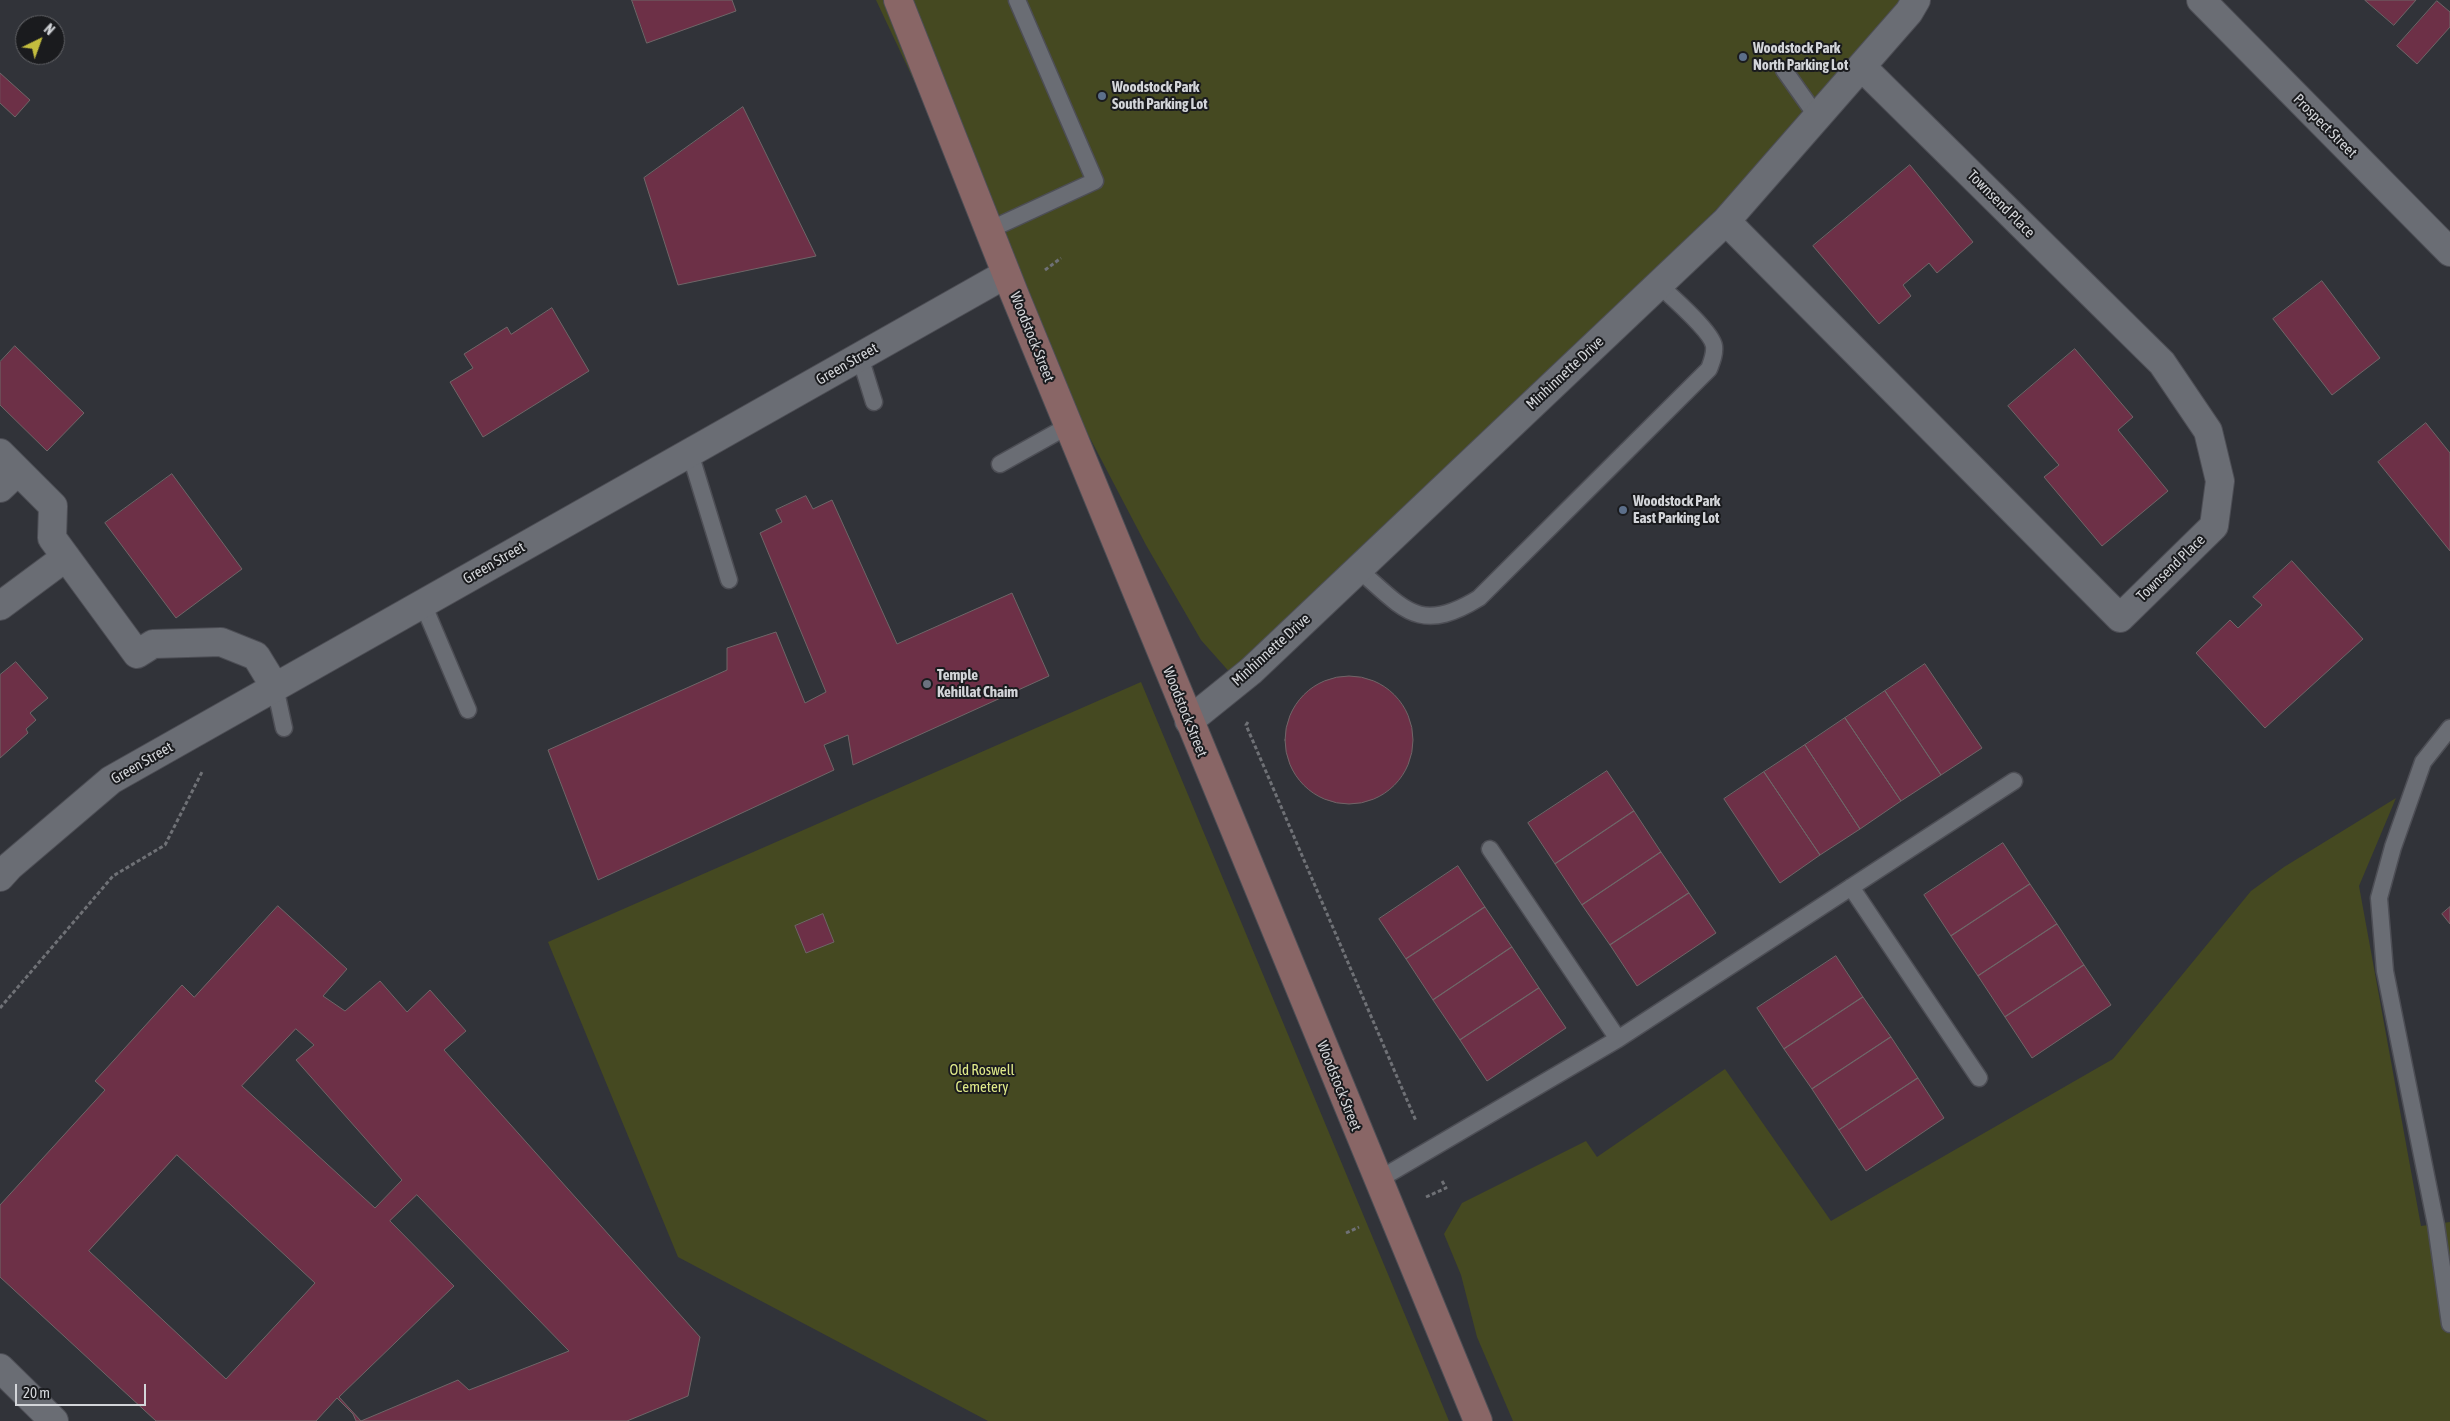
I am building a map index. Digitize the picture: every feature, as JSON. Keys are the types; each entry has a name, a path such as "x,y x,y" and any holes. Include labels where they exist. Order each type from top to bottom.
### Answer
{"street":[{"name":"Woodstock Street","path":"898,0 988,230 1478,1421"},
{"name":"Prospect Street","path":"2200,0 2450,252"},
{"name":"Minhinnette Drive","path":"1189,721 1251,671 1726,221 1862,67 1910,3"},
{"name":"Townsend Place","path":"1726,221 2120,618 2214,526 2220,481 2208,431 2162,363 1862,67"},
{"name":"Green Street","path":"0,877 111,780 1006,274"},
{"path":"6,471 53,506 52,538 137,654 153,644 221,642 256,656 275,687"},
{"path":"0,606 66,557"},
{"path":"0,1368 54,1421"}],"lane":[{"path":"988,230 1095,181 1017,0"},
{"path":"1784,70 1818,118"},
{"path":"1358,569 1404,608 1420,615 1441,616 1459,610 1480,598 1709,369 1714,357 1714,344 1703,328 1659,284"},
{"path":"860,357 874,402"},
{"path":"1000,464 1068,426"},
{"path":"690,453 729,580"},
{"path":"423,604 468,710"},
{"path":"275,687 284,728"},
{"path":"2450,728 2423,762 2379,898 2385,971 2436,1225 2450,1324"},
{"path":"1378,1180 1618,1039 2014,782"},
{"path":"1490,849 1618,1039"},
{"path":"1851,888 1979,1078"}],"path":[{"path":"1251,717 1246,725 1428,1151 1446,1188 1346,1233"}],"green space":[{"path":"876,0 1924,0 1862,67 1535,387 1241,685 1201,640 1146,545 1014,293"},
{"name":"Old Roswell Cemetery","path":"1141,682 1449,1421 988,1421 678,1257 548,942"},
{"path":"2396,798 2359,886 2421,1226 2450,1222 2450,1421 1513,1421 1477,1337 1461,1275 1444,1234 1462,1203 1586,1141 1597,1157 1725,1069 1831,1221 2113,1059 2251,891 2284,867"}],"building":[{"path":"632,0 732,0 736,11 647,43"},
{"path":"2365,0 2416,0 2394,25"},
{"path":"2437,1 2450,12 2450,27 2417,64 2397,46"},
{"path":"0,73 30,100 15,117 0,103"},
{"path":"743,107 816,256 678,285 644,178"},
{"path":"1910,165 1973,242 1937,273 1929,263 1903,285 1911,296 1879,324 1813,246"},
{"path":"2322,281 2380,358 2332,395 2273,319"},
{"path":"552,308 589,371 483,437 450,382 473,368 464,354 507,327 511,334"},
{"path":"15,346 84,413 47,451 0,405 0,362"},
{"path":"2075,349 2133,417 2118,430 2168,491 2102,546 2044,477 2059,465 2008,406"},
{"path":"2426,423 2450,453 2450,551 2378,462"},
{"path":"172,474 242,569 176,618 105,523"},
{"name":"Temple Kehillat Chaim","path":"806,496 813,509 832,500 897,644 1012,593 1049,676 853,765 848,735 824,745 834,770 598,880 548,750 727,670 727,648 776,632 805,703 826,692 760,533 782,522 776,510"},
{"path":"2292,561 2363,639 2265,728 2196,653 2230,620 2238,628 2262,605 2253,597"},
{"path":"16,662 48,698 30,713 36,720 26,729 28,733 0,758 0,675"},
{"path":"1925,664 1982,748 1941,775 1885,691"},
{"path":"1349,676 1362,677 1374,681 1394,695 1408,715 1412,727 1412,753 1408,765 1394,785 1374,799 1362,803 1349,804 1336,803 1324,799 1304,785 1290,765 1286,753 1285,740 1286,727 1290,715 1304,695 1324,681 1336,677"},
{"path":"1885,691 1941,775 1901,801 1845,718"},
{"path":"1845,718 1901,801 1860,829 1805,745"},
{"path":"1805,745 1860,829 1820,855 1764,772"},
{"path":"1607,771 1634,811 1555,864 1528,823"},
{"path":"1764,772 1820,855 1780,883 1724,799"},
{"path":"1634,811 1661,852 1582,905 1555,864"},
{"path":"2003,843 2030,884 1951,936 1924,895"},
{"path":"1661,852 1689,893 1610,945 1582,905"},
{"path":"1458,866 1485,907 1406,959 1379,919"},
{"path":"2030,884 2057,924 1978,976 1951,936"},
{"path":"1689,893 1716,933 1637,986 1610,945"},
{"path":"278,906 347,969 323,996 345,1011 380,981 407,1012 430,990 466,1031 444,1050 700,1337 688,1396 627,1421 361,1421 356,1421 353,1414 337,1398 316,1421 156,1421 0,1277 0,1205 105,1090 95,1081 182,985 194,997","holes":["296,1029 314,1045 296,1060 402,1180 375,1208 242,1086","177,1155 315,1283 226,1379 89,1251","417,1195 569,1351 469,1390 458,1380 361,1421 339,1397 454,1286 390,1221"]},
{"path":"1485,907 1512,947 1433,1000 1406,959"},
{"path":"2450,907 2450,924 2442,914"},
{"path":"823,914 834,942 806,953 795,926"},
{"path":"2057,924 2084,965 2005,1017 1978,976"},
{"path":"1512,947 1539,988 1460,1040 1433,1000"},
{"path":"1836,956 1863,997 1784,1049 1757,1008"},
{"path":"2084,965 2111,1005 2032,1058 2005,1017"},
{"path":"1539,988 1566,1028 1487,1081 1460,1040"},
{"path":"1863,997 1891,1037 1812,1089 1784,1049"},
{"path":"1891,1037 1918,1078 1839,1130 1812,1089"},
{"path":"1918,1078 1944,1118 1866,1171 1839,1130"}],"place":[{"name":"Woodstock Park North Parking Lot","path":"1743,57"},
{"name":"Woodstock Park South Parking Lot","path":"1102,96"},
{"name":"Woodstock Park East Parking Lot","path":"1623,510"},
{"name":"Temple Kehillat Chaim","path":"927,684"}]}
